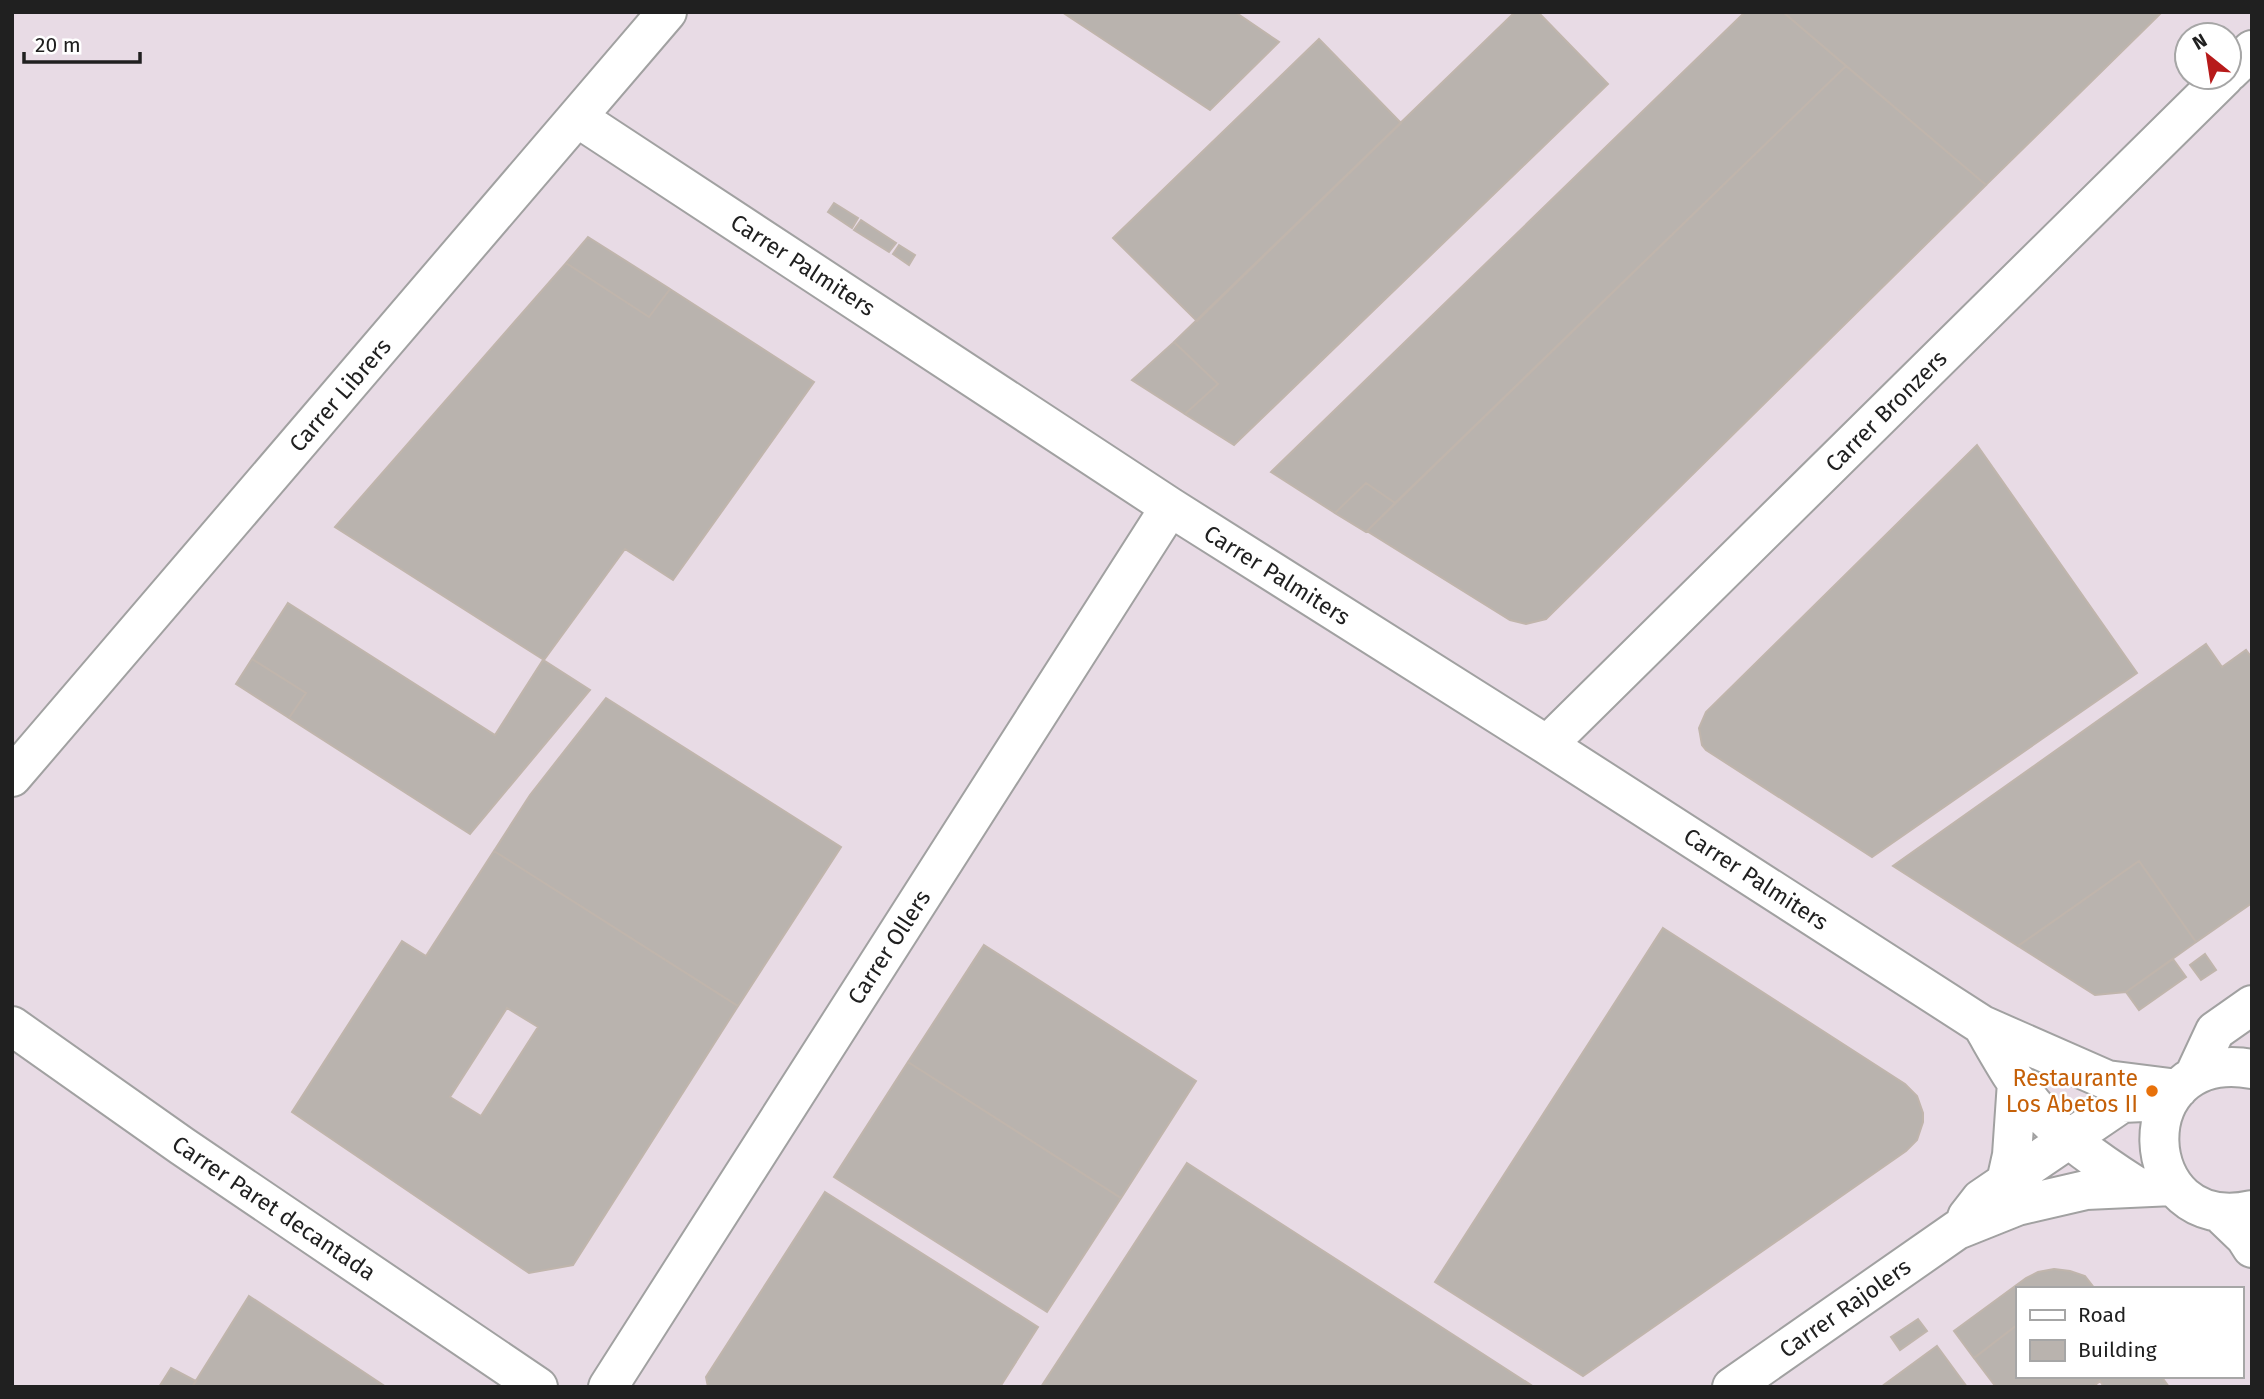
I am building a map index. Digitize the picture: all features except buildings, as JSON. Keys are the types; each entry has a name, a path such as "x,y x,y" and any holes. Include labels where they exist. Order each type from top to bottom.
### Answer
{"street":[{"name":"Carrer Librers","path":"12,777 667,12"},
{"name":"Carrer Bronzers","path":"1547,745 2210,91"},
{"name":"Carrer Palmiters","path":"578,118 1170,508 1547,745 1982,1025 2108,1080 2180,1089"},
{"name":"Carrer Ollers","path":"608,1387 1170,508"},
{"path":"2252,1005 2215,1031 2160,1122 2158,1144 2162,1166 2174,1186 2202,1208 2236,1211 2252,1248"},
{"name":"Carrer Palmiters","path":"1982,1025 2017,1082 2040,1112 2098,1161 2136,1186"},
{"name":"Carrer Paret decantada","path":"12,1026 182,1146 538,1387"},
{"path":"2180,1089 2214,1068 2235,1066 2252,1069"},
{"path":"2006,1182 2013,1142 2017,1082"},
{"name":"Carrer Rajolers","path":"1957,1230 1981,1199 2122,1103 2180,1089"},
{"name":"Carrer Rajolers","path":"1732,1387 1957,1230 2017,1206 2086,1190 2174,1186"}],"shaded area":[{"path":"12,12 2252,12 2252,1387 12,1387"}],"place":[{"name":"Restaurante Los Abetos II","path":"2152,1091"}]}
